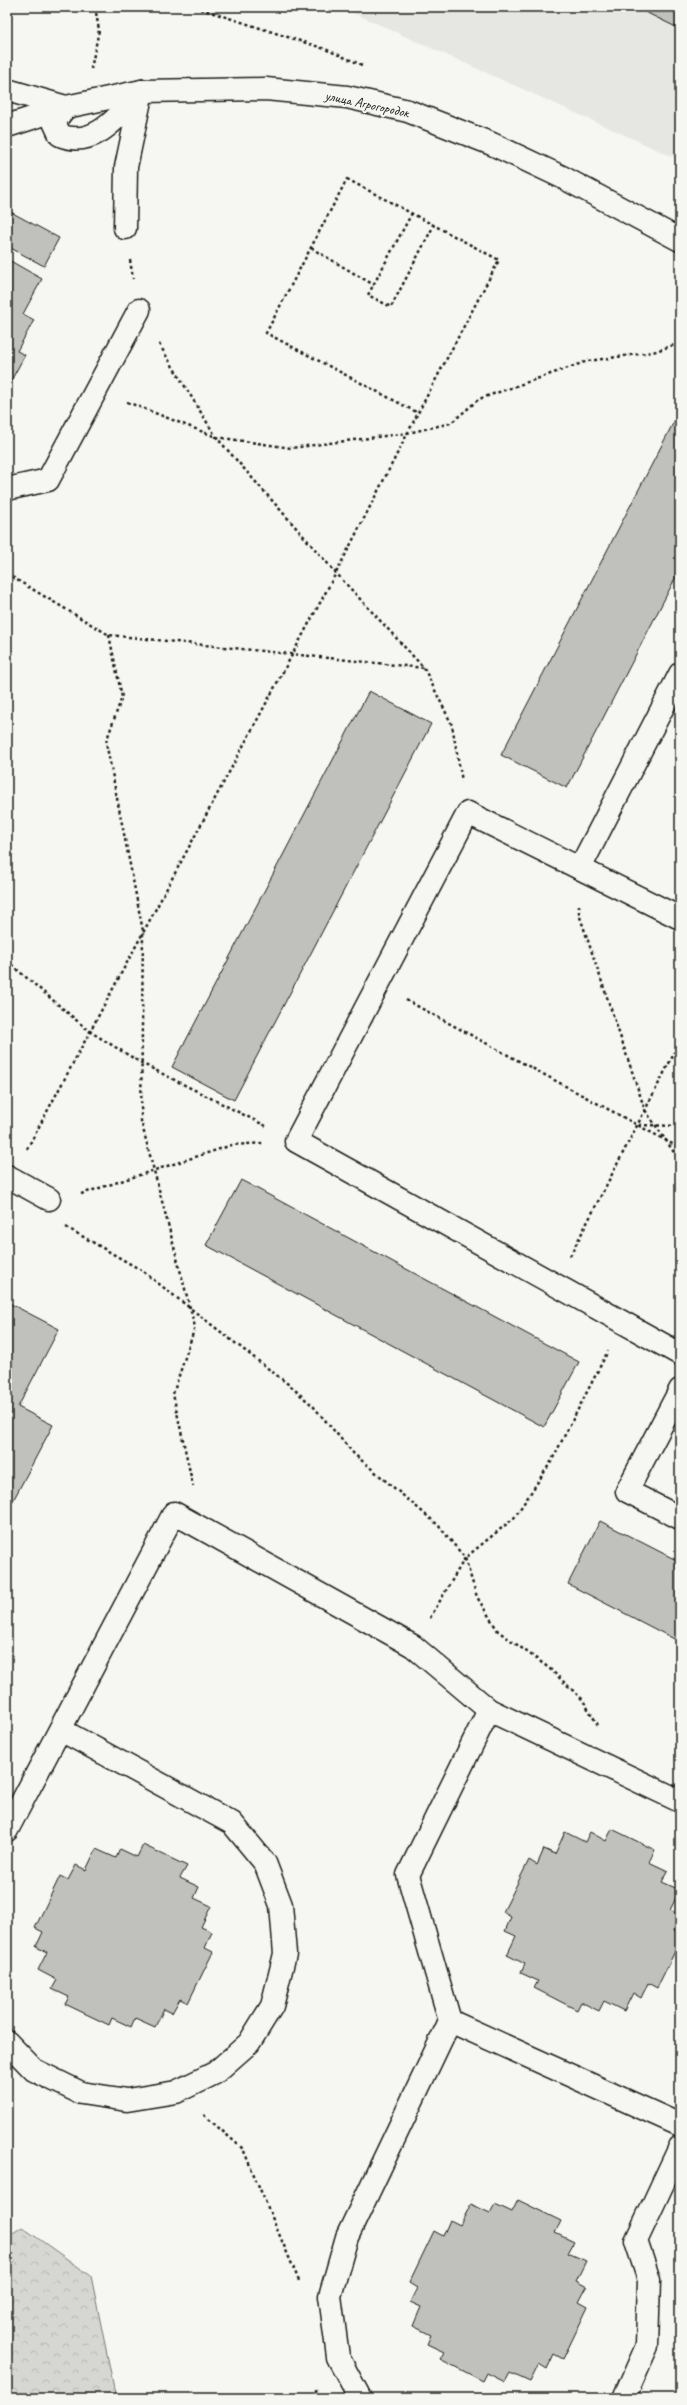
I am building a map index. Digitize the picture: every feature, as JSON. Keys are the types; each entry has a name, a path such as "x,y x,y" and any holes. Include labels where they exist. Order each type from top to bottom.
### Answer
{"street":[{"name":"улица Агрогородок","path":"7,126 76,104 142,91 266,89 346,97 408,111 492,144 562,178 680,240"},
{"path":"7,90 76,104"},
{"path":"76,104 54,122 60,135 68,138 91,137 112,122 142,91"},
{"path":"125,228 126,167 142,91"},
{"path":"7,489 48,480 139,310"},
{"path":"580,868 680,674"},
{"path":"680,918 468,813 296,1141 680,1354"},
{"path":"10,1177 49,1199"},
{"path":"680,1390 627,1491 680,1518"},
{"path":"7,1830 174,1513 413,1646 489,1710 680,1801"},
{"path":"360,2398 338,2357 330,2296 347,2237 450,2021 408,1875 489,1710"},
{"path":"7,2042 34,2070 80,2093 127,2100 176,2092 215,2073 249,2043 272,2006 285,1954 281,1905 264,1863 232,1823 61,1730"},
{"path":"450,2021 680,2125"},
{"path":"624,2398 647,2346 649,2280 636,2241 680,2148"}],"path":[{"path":"76,104 99,30 95,7"},
{"path":"10,1177 336,573 499,260 347,179 266,333 418,413"},
{"path":"412,213 368,295 391,307 434,225"},
{"path":"125,228 139,310 216,437 336,573 424,668 452,725 468,813"},
{"path":"311,248 374,285"},
{"path":"96,390 216,437 291,448 408,433 451,422 479,399 588,361 652,352 680,343"},
{"path":"7,574 109,635 293,653 424,668"},
{"path":"109,635 122,697 106,742 143,931 143,1064 141,1121 195,1327 173,1394 202,1529"},
{"path":"580,868 579,914 645,1110 669,1142 680,1161"},
{"path":"7,960 90,1031 143,1064 296,1141"},
{"path":"378,984 680,1148"},
{"path":"555,1284 680,1042"},
{"path":"637,1125 680,1126"},
{"path":"87,1194 232,1145 296,1141"},
{"path":"49,1199 60,1224 141,1270 313,1406 354,1454 438,1525 465,1558 477,1597 498,1631 549,1668 582,1700 602,1732"},
{"path":"413,1646 465,1558 514,1518 551,1462 622,1322"},
{"path":"176,2092 244,2149 302,2288"},
{"path":"316,2383 317,2398"}],"shaded area":[{"path":"340,7 680,7 680,160"}],"green space":[{"path":"22,2227 91,2276 116,2398 7,2398 7,2237"}],"building":[{"path":"635,7 680,7 680,29"},
{"path":"7,210 59,238 44,266 7,246"},
{"path":"7,259 42,279 23,314 34,320 17,351 25,355 7,388"},
{"path":"680,410 680,569 567,788 501,755"},
{"path":"369,691 431,724 234,1100 172,1067"},
{"path":"241,1180 579,1362 544,1427 206,1245"},
{"path":"7,1302 59,1329 18,1407 53,1425 7,1512"},
{"path":"600,1521 680,1562 680,1642 568,1584"},
{"path":"612,1829 655,1850 649,1862 668,1871 662,1882 680,1890 670,1910 680,1915 674,1931 680,1935 680,1941 657,1988 648,1983 641,1998 633,1993 624,2011 604,2001 599,2011 581,2002 577,2010 534,1988 538,1981 521,1973 525,1964 507,1955 516,1936 505,1931 511,1917 503,1912 529,1860 537,1865 544,1849 555,1854 565,1832 585,1842 590,1832 606,1841"},
{"path":"143,1845 187,1866 180,1878 199,1887 194,1898 211,1906 201,1927 212,1932 205,1948 213,1952 188,2003 180,1999 172,2013 164,2009 155,2027 135,2018 131,2027 112,2018 109,2025 65,2004 69,1997 52,1989 57,1980 38,1970 47,1952 36,1947 43,1932 35,1928 60,1876 68,1880 76,1865 86,1870 96,1849 116,1858 120,1849 137,1857"},
{"path":"518,2200 561,2221 555,2233 574,2242 568,2253 586,2261 576,2281 587,2287 579,2302 588,2307 563,2359 554,2354 547,2369 539,2364 530,2382 510,2373 505,2382 487,2373 483,2381 440,2359 444,2352 427,2344 431,2335 413,2326 421,2307 410,2302 417,2288 409,2283 434,2231 443,2236 450,2220 460,2225 471,2204 490,2213 495,2204 512,2212"}]}
